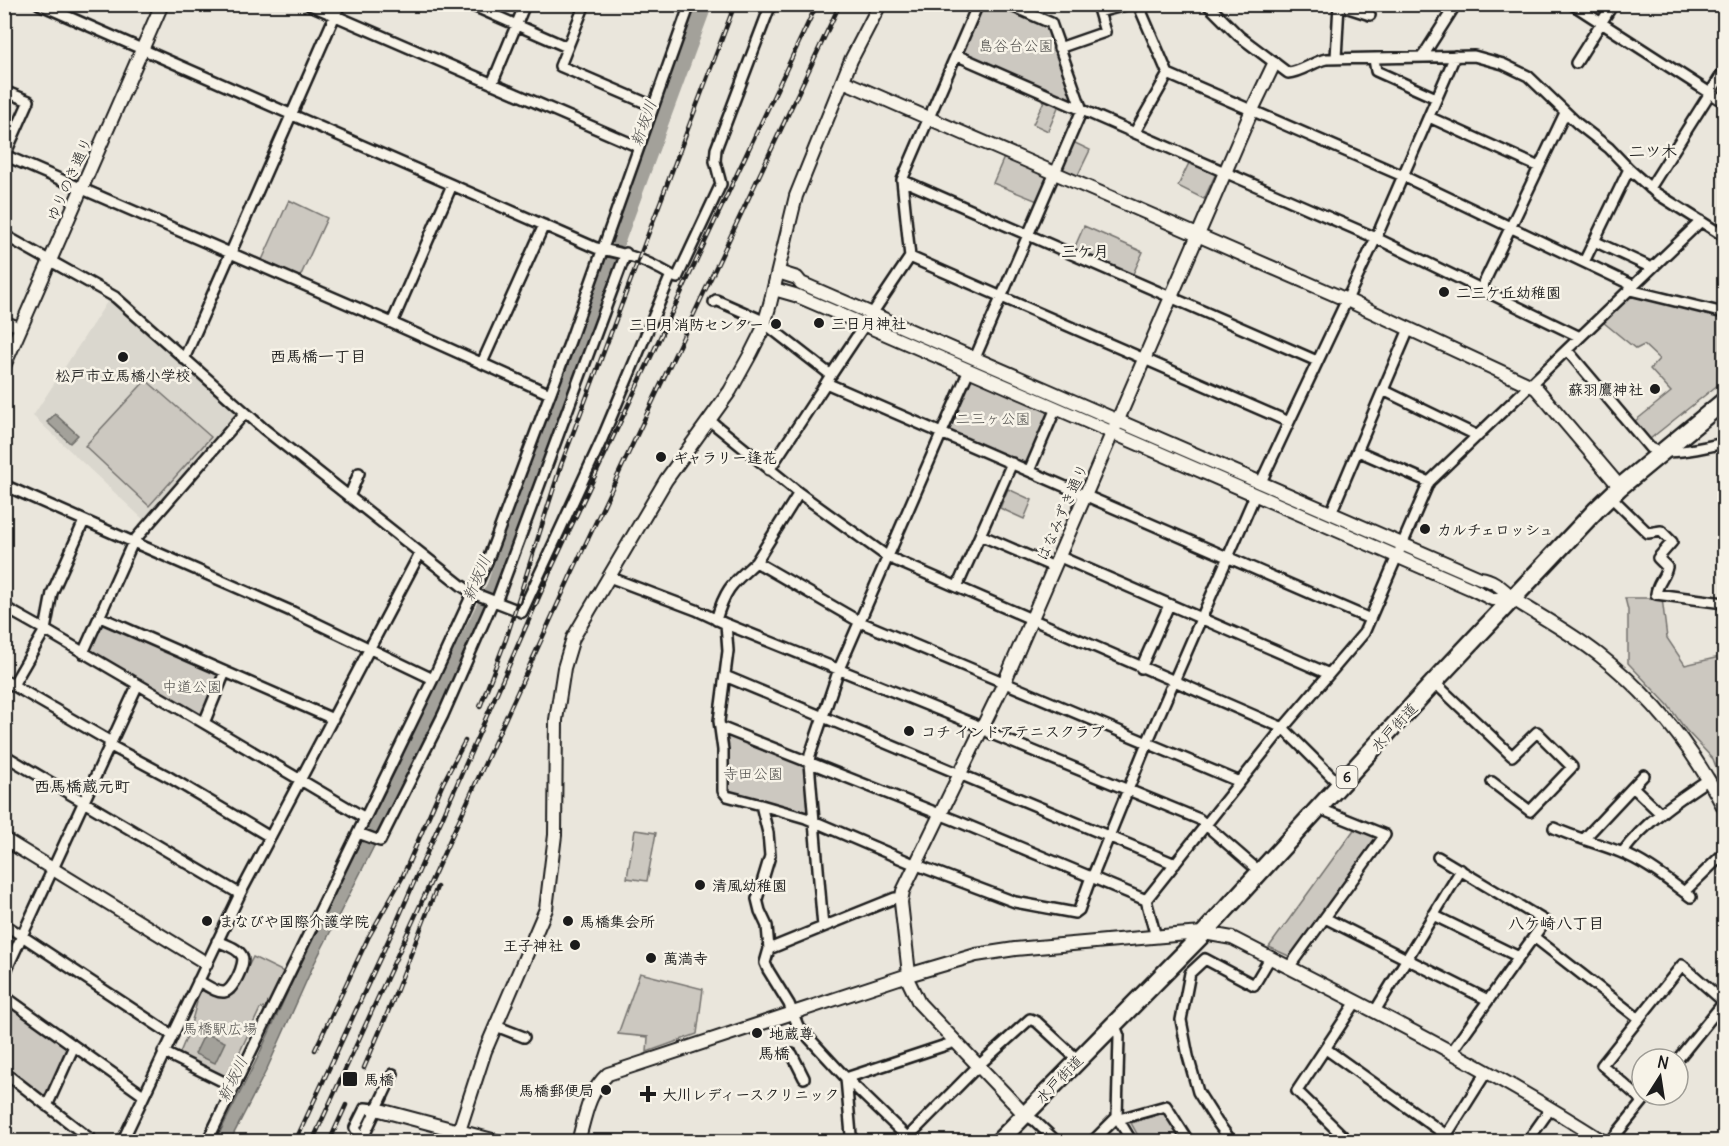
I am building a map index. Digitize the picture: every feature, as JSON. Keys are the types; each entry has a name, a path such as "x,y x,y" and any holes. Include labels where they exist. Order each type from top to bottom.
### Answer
{"highway":[{"name":"水戸街道","path":"998,1142 1204,933 1434,682 1615,492 1725,401"}],"street":[{"path":"39,4 544,225 603,249 626,253 645,260 677,278 721,184 715,161 716,149 771,4"},
{"name":"ゆりのき通り","path":"4,366 162,4"},
{"path":"308,4 639,147"},
{"path":"184,359 340,4"},
{"path":"469,4 567,47"},
{"path":"492,84 525,4"},
{"path":"585,4 560,66 653,106"},
{"path":"207,1142 475,594 603,249 690,4"},
{"path":"456,1136 485,1052 542,919 549,896 555,835 556,720 567,654 573,638 666,480 743,368 764,323 796,196 861,38 880,4"},
{"path":"769,470 910,257 902,180 978,4"},
{"path":"975,358 1082,110 1051,23 1007,4"},
{"path":"1059,48 1105,32 1099,12 1130,4"},
{"path":"1138,4 1168,74 1403,176 1584,262 1632,288 1725,313"},
{"path":"1207,4 1239,36 1285,73 1292,74 1314,62 1336,58 1474,56 1503,64 1528,76 1650,188 1725,236"},
{"path":"1423,56 1456,4"},
{"path":"1572,4 1725,102"},
{"path":"1576,63 1613,4"},
{"path":"1336,58 1339,5 1370,15"},
{"path":"956,55 1376,238 1581,338"},
{"path":"726,624 728,651 720,727 723,750 723,794 814,822 916,865 1015,902 1075,913 1079,910 1108,836 1227,557 1376,238 1455,56"},
{"path":"1374,59 1376,71 1436,98"},
{"name":"はなみずき通り","path":"901,898 1004,683 1274,64"},
{"path":"1650,188 1725,71"},
{"path":"1135,132 1168,74"},
{"path":"843,81 1347,300 1536,388 1648,533 1661,531 1671,542 1658,558 1666,567 1666,573 1656,587 1656,594 1725,603"},
{"path":"4,90 29,101 5,155 550,394"},
{"path":"1481,289 1566,113"},
{"path":"1429,117 1539,167"},
{"path":"1584,262 1629,169"},
{"path":"902,180 1317,361"},
{"path":"392,323 452,184"},
{"path":"1146,900 1283,728 1364,633 1429,482 1701,221"},
{"path":"482,363 544,225"},
{"path":"4,235 115,297 245,413 420,553 475,594 522,612 602,439 671,275"},
{"path":"1594,241 1652,268"},
{"path":"358,833 380,841 443,715 495,602 626,253"},
{"path":"910,257 1289,422"},
{"path":"778,272 797,278 801,283 975,358 1255,495 1492,599 1512,599"},
{"path":"774,289 795,295 1056,408 1116,427 1261,482 1502,587 1512,599 1562,628 1629,680 1673,728 1709,779 1725,808"},
{"path":"714,302 716,300 764,323 828,379 1012,464 1370,619"},
{"path":"4,321 21,328"},
{"path":"1330,513 1409,329"},
{"path":"1567,350 1655,451 1725,443"},
{"path":"824,927 809,762 839,669 969,370"},
{"path":"1383,390 1478,436"},
{"path":"1029,471 1056,408"},
{"path":"83,653 133,542 245,413"},
{"path":"709,420 769,470 888,558 1283,728 1340,785"},
{"path":"1358,452 1429,482"},
{"path":"957,587 1012,464"},
{"path":"349,496 359,473"},
{"path":"1255,495 1261,482"},
{"path":"4,485 293,612 434,679"},
{"path":"716,620 722,599 729,587 756,562 799,493"},
{"path":"84,521 52,593 45,630 8,683 270,837"},
{"path":"980,535 1169,605 1329,674"},
{"path":"122,1142 240,894 420,553"},
{"path":"756,562 860,622 1240,782"},
{"path":"609,577 696,610 1199,819 1260,872"},
{"path":"1141,668 1169,605"},
{"path":"4,607 365,818"},
{"path":"100,617 333,719"},
{"path":"204,723 225,672"},
{"path":"725,676 1175,864"},
{"path":"1434,682 1512,756 1537,732 1572,767 1530,811 1492,782"},
{"path":"4,975 138,684"},
{"path":"720,727 1146,900"},
{"path":"4,755 240,894"},
{"path":"1584,839 1644,775"},
{"path":"1622,853 1638,832 1660,813 1709,779"},
{"path":"1633,787 1660,813"},
{"path":"761,806 768,833 770,856 758,899 760,911 767,926 769,949 765,963 789,1004 798,1026 907,1140 978,1066 1030,1019 1037,1022 1078,1060"},
{"path":"1289,967 1385,835 1318,808"},
{"path":"1554,828 1622,853 1666,879 1687,895 1725,853"},
{"path":"4,839 206,963"},
{"path":"1438,857 1545,921 1452,1051"},
{"path":"1375,1011 1461,870"},
{"path":"769,949 895,898 901,898 909,974 906,976 908,985 919,1004 1025,1115 1035,1121 1057,1142"},
{"path":"1146,900 1156,937"},
{"path":"1433,915 1519,957"},
{"path":"1324,918 1488,1000"},
{"path":"4,924 172,1035"},
{"path":"578,1142 590,1097 597,1085 608,1074 954,960 993,952 1204,933 1232,938 1452,1051 1551,1108 1604,1142"},
{"path":"1534,937 1640,1019"},
{"path":"198,981 219,991 228,991 232,987 242,965 242,955 218,940"},
{"path":"1232,1142 1198,1092 1188,1056 1181,1020 1190,973 1205,959 1254,985 1270,958"},
{"path":"1630,1086 1602,1065 1682,965 1725,1002 1687,1047"},
{"path":"4,996 143,1095"},
{"path":"1349,1142 1297,1091 1356,1002"},
{"path":"1114,1023 1119,1036 1118,1118 1132,1142"},
{"path":"496,1026 524,1037"},
{"path":"846,1078 955,1042"},
{"path":"47,1106 74,1046"},
{"path":"1326,1049 1444,1138 1487,1071"},
{"path":"163,1052 234,1087"},
{"path":"792,1054 804,1078"},
{"path":"4,1072 94,1142"},
{"path":"361,1141 393,1074"},
{"path":"846,1078 850,1142"},
{"path":"1092,1142 1118,1118 1166,1106 1189,1142"},
{"path":"1610,1142 1638,1107"},
{"path":"1527,1142 1551,1108"},
{"path":"376,1109 456,1136 500,1142"}],"shaded area":[{"name":"松戸市立馬橋小学校","path":"109,299 240,414 145,521 33,416"},
{"path":"55,414 78,435 70,443 47,422"},
{"path":"414,733 424,740 372,850 314,964 266,1071 230,1141 215,1142 257,1059 305,954"},
{"path":"205,1033 225,1042 215,1063 195,1054"}],"green space":[{"name":"島谷台公園","path":"981,5 999,5 1049,28 1077,105 961,51"},
{"path":"665,84 671,87 655,131 649,128"},
{"path":"1045,99 1059,105 1048,131 1033,124"},
{"path":"1073,142 1090,150 1076,179 1058,172"},
{"path":"1005,155 1052,175 1040,202 993,183"},
{"path":"1190,161 1216,173 1204,199 1178,186"},
{"path":"289,200 327,218 300,277 262,260"},
{"path":"1084,226 1143,252 1132,276 1073,251"},
{"path":"1633,295 1724,316 1724,380 1650,439 1635,421 1671,392 1650,369 1659,359 1644,345 1636,349 1603,322 1629,296"},
{"name":"二三ヶ公園","path":"972,374 1051,411 1026,466 947,431"},
{"path":"146,380 211,437 149,506 85,446"},
{"path":"1008,489 1032,500 1024,519 1000,508"},
{"path":"1625,598 1662,598 1667,638 1685,665 1724,656 1724,788 1713,759 1686,730 1668,705 1628,663 1628,610"},
{"name":"中道公園","path":"104,623 217,672 219,679 204,713 197,715 91,652 94,636"},
{"name":"寺田公園","path":"726,734 804,764 810,812 805,815 726,791 724,736"},
{"path":"1356,827 1374,833 1375,839 1291,957 1269,947"},
{"path":"635,830 656,833 647,881 627,878"},
{"name":"馬橋駅広場","path":"253,957 286,973 268,1007 260,1009 226,1081 179,1055 189,1031 197,1002 195,997 199,989 220,997 234,994"},
{"path":"640,973 703,989 697,1034 647,1052 648,1037 618,1034"},
{"path":"4,1001 67,1046 68,1049 48,1093 41,1096 5,1067"},
{"path":"1167,1112 1185,1141 1141,1141 1131,1123"}],"waterway":[{"name":"新坂川","path":"411,753 494,586 705,4"}],"railway":[{"path":"480,707 506,639 561,465 735,4"},
{"path":"295,1142 394,928 552,567 817,4"},
{"path":"312,1142 570,577 840,4"},
{"path":"315,1050 368,938 402,878 443,783 465,741"},
{"path":"364,1068 437,887"},
{"path":"329,1142 346,1105"}],"place":[{"name":"二三ケ丘幼稚園","path":"1444,292"},
{"name":"三日月神社","path":"819,323"},
{"name":"三日月消防センター","path":"776,324"},
{"name":"松戸市立馬橋小学校","path":"123,357"},
{"name":"蘇羽鷹神社","path":"1655,389"},
{"name":"ギャラリー逢花","path":"661,457"},
{"name":"カルチェロッシュ","path":"1425,529"},
{"name":"コチ インドアテニスクラブ","path":"909,731"},
{"name":"清風幼稚園","path":"700,885"},
{"name":"まなびや国際介護学院","path":"207,921"},
{"name":"馬橋集会所","path":"568,921"},
{"name":"王子神社","path":"575,945"},
{"name":"萬満寺","path":"651,958"},
{"name":"地蔵尊","path":"757,1033"},
{"name":"馬橋","path":"350,1079"},
{"name":"馬橋郵便局","path":"606,1090"},
{"name":"大川レディースクリニック","path":"648,1094"}],"district":[{"name":"二ツ木","path":"1653,151"},
{"name":"三ケ月","path":"1085,251"},
{"name":"西馬橋一丁目","path":"318,356"},
{"name":"西馬橋蔵元町","path":"82,786"},
{"name":"八ケ崎八丁目","path":"1556,923"},
{"name":"馬橋","path":"774,1053"}]}
